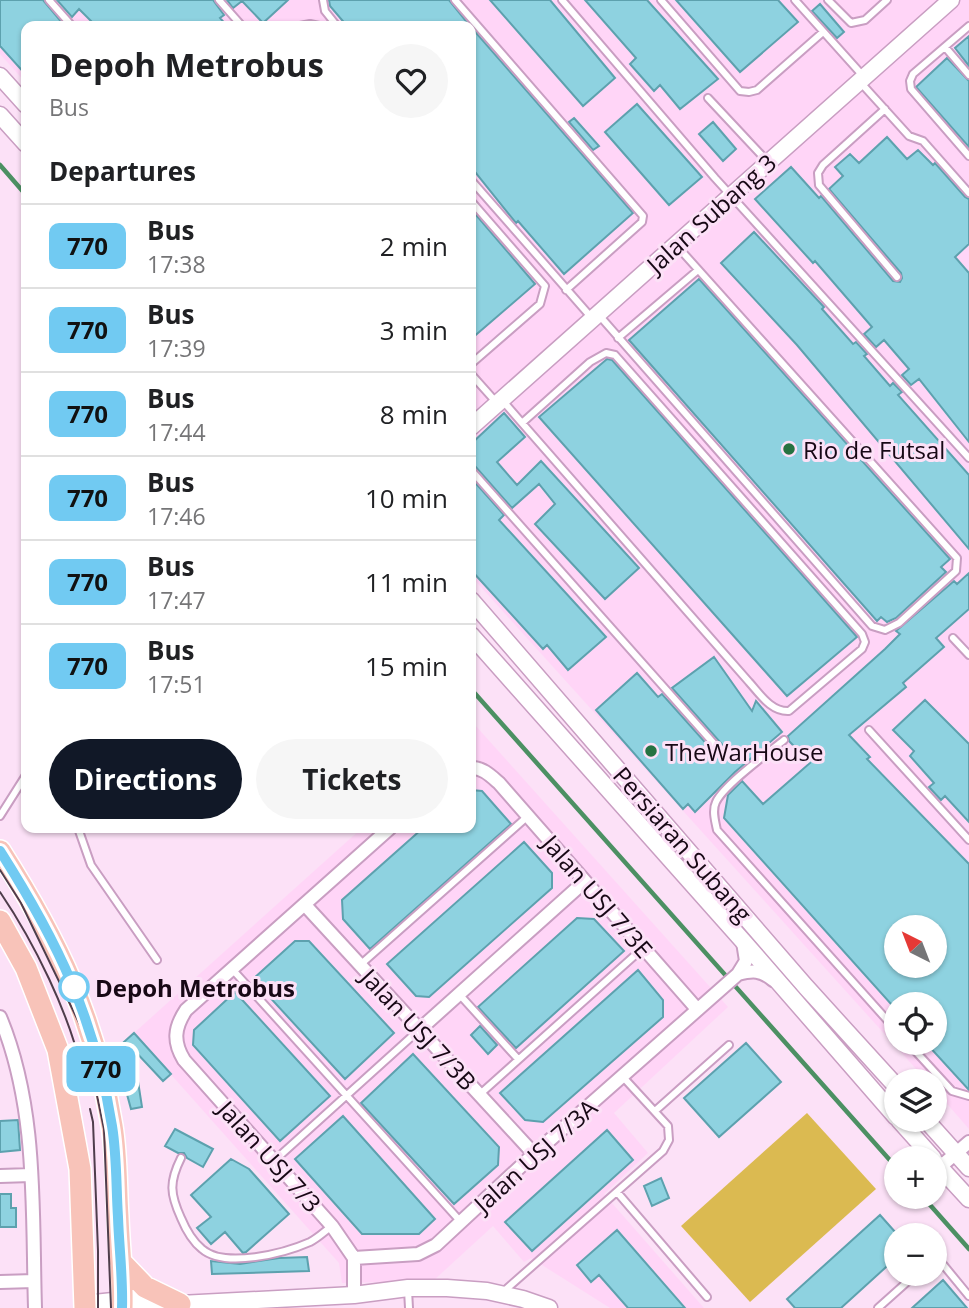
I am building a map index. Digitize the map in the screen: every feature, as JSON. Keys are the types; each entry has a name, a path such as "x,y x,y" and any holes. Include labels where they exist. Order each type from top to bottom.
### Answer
{"main road":[{"path":"0,852 49,931 70,977 101,1068 112,1129 122,1304"},
{"path":"0,921 26,968 58,1050 80,1169 85,1306"},
{"path":"120,1261 145,1287 173,1306"}],"street":[{"name":"Jalan Subang 3","path":"476,422 951,0"},
{"path":"0,76 21,99"},
{"path":"0,115 21,138"},
{"name":"Persiaran Subang","path":"476,606 806,987 884,1073"},
{"name":"Persiaran Subang","path":"476,641 884,1103"},
{"name":"Jalan USJ 7/3E","path":"476,767 499,783 697,1009"},
{"path":"232,969 384,833"},
{"path":"419,1030 584,882"},
{"name":"Jalan USJ 7/3B","path":"305,905 534,1154"},
{"path":"738,974 746,961 742,940"},
{"name":"Jalan USJ 7/3","path":"232,969 186,1010 178,1023 176,1048 332,1226 354,1258"},
{"path":"738,974 752,970 763,972 782,986"},
{"name":"Jalan USJ 7/3A","path":"354,1258 418,1254 436,1245 534,1154 738,974"},
{"path":"0,1017 15,1058 27,1114 34,1308"},
{"path":"0,1059 15,1058"},
{"name":"Persiaran Subang","path":"909,1132 922,1146"},
{"path":"937,1132 969,1168"},
{"path":"947,1157 969,1142"},
{"name":"Persiaran Subang","path":"947,1174 969,1199"},
{"path":"0,1176 31,1175"},
{"path":"354,1258 354,1295"},
{"path":"0,1282 34,1281"},
{"path":"85,1306 173,1306 354,1295 408,1288 461,1289 501,1294 549,1308"}],"lane":[{"path":"49,0 68,21"},
{"path":"219,0 238,21"},
{"path":"323,0 325,11 333,21"},
{"path":"455,0 473,21"},
{"path":"562,0 731,195 969,458"},
{"path":"661,0 740,91 757,90 823,32"},
{"path":"795,0 885,110 909,136 923,141 969,193"},
{"path":"828,0 851,23 865,20 887,0"},
{"path":"476,24 643,216 642,222 566,290"},
{"path":"969,26 913,74 910,80 911,89 969,156"},
{"path":"945,47 969,75"},
{"path":"708,98 768,163"},
{"path":"885,110 823,165 818,173 819,185 897,277"},
{"path":"476,186 566,290 618,338 872,626 885,630 899,623 956,571 957,558 676,244"},
{"path":"476,207 545,286 540,304 476,360"},
{"path":"618,338 698,270"},
{"path":"476,379 522,423 772,707 781,712 789,711 862,649 865,642 862,634 615,355 606,353 590,362 522,423"},
{"path":"476,476 724,755"},
{"path":"953,638 969,655"},
{"path":"869,730 969,840"},
{"path":"783,740 725,790 716,802 716,830 884,1017"},
{"path":"0,816 21,783"},
{"path":"360,965 528,816"},
{"path":"80,833 91,865 157,960"},
{"path":"479,1095 643,948"},
{"path":"232,969 461,1222"},
{"path":"459,994 518,1059"},
{"path":"275,1160 419,1030"},
{"path":"655,1111 729,1045"},
{"path":"919,1055 951,1091 969,1096"},
{"path":"501,1294 663,1151 669,1140 668,1126 623,1076"},
{"path":"181,1158 174,1172 172,1199 188,1234 202,1250 219,1258 270,1256 313,1241 332,1226"},
{"path":"617,1192 707,1297"},
{"path":"947,1269 969,1296"},
{"path":"878,1308 903,1286"},
{"path":"408,1288 409,1308"}],"shaded area":[{"path":"0,0 969,0 969,1129 947,1104 947,1069 916,1069 904,1055 947,1055 947,992 884,992 884,1033 476,582 476,21 21,21 21,77 0,54"},
{"path":"476,726 728,1007 614,1113 648,1153 604,1194 704,1308 610,1308 531,1258 524,1262 493,1226 433,1281 342,1283 339,1263 134,1033 356,833 476,833"},
{"path":"807,1113 876,1189 750,1302 681,1226"}],"building":[{"path":"0,0 43,0 61,21 21,21 21,69 0,46"},
{"path":"57,0 213,0 224,15 220,18 223,21 91,21 79,9 72,17"},
{"path":"227,0 288,0 265,21 261,21 242,1 233,8"},
{"path":"329,0 449,0 466,21 343,21 330,6"},
{"path":"490,0 550,0 615,78 583,106"},
{"path":"585,0 647,0 718,79 680,109 660,85 654,91 630,64 636,58"},
{"path":"676,0 778,0 798,22 740,72"},
{"path":"820,4 844,32 837,38 812,11"},
{"path":"476,33 633,213 564,274 518,221 516,223 476,173"},
{"path":"969,36 969,66 955,48"},
{"path":"947,58 969,81 969,147 916,87"},
{"path":"637,104 702,177 669,205 605,132"},
{"path":"574,118 599,146 593,150 569,122"},
{"path":"713,122 736,149 723,161 699,134"},
{"path":"887,137 907,159 918,150 933,165 935,163 969,199 969,244 955,257 969,273 969,442 919,379 911,385 902,375 909,369 884,340 876,347 864,334 872,327 815,261 813,263 755,199 791,167 819,198 821,196 893,281 900,282 901,273 829,189 843,176 835,167 850,154 859,163"},
{"path":"476,215 535,284 476,335"},
{"path":"754,232 824,307 822,309 853,344 856,342 867,354 864,356 890,386 893,383 902,392 898,395 969,475 969,549 797,345 721,263"},
{"name":"Rio de Futsal","path":"699,279 950,559 941,567 946,572 896,618 887,622 881,617 877,621 629,340"},
{"path":"607,359 612,360 857,637 787,696 539,417"},
{"path":"504,413 525,437 497,462 517,485 541,461 639,568 605,599 535,524 555,504 539,484 512,508 476,467 476,439"},
{"path":"476,484 504,515 499,520 606,637 568,670 547,645 543,649 476,575"},
{"path":"969,573 969,609 936,638 944,647 903,683 906,687 849,735 870,757 867,759 969,864 969,1090 937,1055 947,1055 947,992 884,992 884,996 724,818 728,795 742,781 763,804 810,763 789,741 788,736 885,649 900,634 896,631 954,581 957,584"},
{"path":"714,657 752,711 756,701 782,732 735,772 695,812 688,804 683,809 596,710 637,673 658,697 662,694 720,759 726,760 730,756 728,751 672,688"},
{"path":"925,700 969,744 969,822 945,796 941,800 929,787 934,783 910,756 914,751 893,730"},
{"path":"476,790 482,791 511,824 370,949 343,919 342,900 417,833 476,833"},
{"path":"524,842 552,873 552,888 429,997 416,996 387,964"},
{"path":"577,918 594,919 624,951 516,1048 478,1007"},
{"path":"295,941 309,941 394,1033 345,1079 253,979"},
{"path":"638,970 663,1000 663,1017 543,1122 525,1120 500,1093"},
{"path":"235,992 330,1096 280,1141 193,1045 194,1030"},
{"path":"480,1026 497,1045 488,1054 471,1035"},
{"path":"134,1033 171,1074 163,1081 133,1049 142,1107 131,1109 115,1050"},
{"path":"746,1043 781,1082 719,1137 684,1098"},
{"path":"413,1054 499,1147 498,1165 454,1204 361,1103"},
{"path":"343,1116 435,1219 419,1234 362,1234 295,1159"},
{"path":"18,1120 20,1150 0,1152 0,1121"},
{"path":"175,1129 213,1149 203,1167 187,1158 184,1153 165,1146"},
{"path":"607,1130 633,1160 532,1251 505,1222"},
{"path":"231,1159 249,1169 289,1214 243,1253 225,1232 211,1244 197,1228 211,1217 191,1195"},
{"path":"661,1178 669,1198 652,1206 644,1186"},
{"path":"0,1194 11,1194 11,1208 16,1208 16,1227 0,1227"},
{"path":"880,1215 887,1223 884,1223 884,1269 841,1308 795,1308 787,1299"},
{"path":"617,1230 685,1308 628,1308 599,1275 591,1282 577,1265"},
{"path":"307,1257 309,1271 212,1274 211,1261 240,1264"},
{"path":"947,1285 967,1308 912,1308 936,1286"}],"waterway":[{"path":"0,165 21,189"},
{"path":"476,695 884,1154"},
{"path":"934,1209 969,1249"}],"tram line":[{"path":"0,870 21,903 84,1033 104,1129 111,1308"},
{"path":"0,892 49,979 82,1071"},
{"path":"90,1109 93,1122 98,1308"}],"bus line":[{"name":"770","path":"0,851 49,931 88,1022 101,1068 112,1129 122,1308"}],"place":[{"name":"Rio de Futsal","path":"789,449"},
{"name":"TheWarHouse","path":"651,751"},
{"name":"Depoh Metrobus","path":"74,987"}]}
